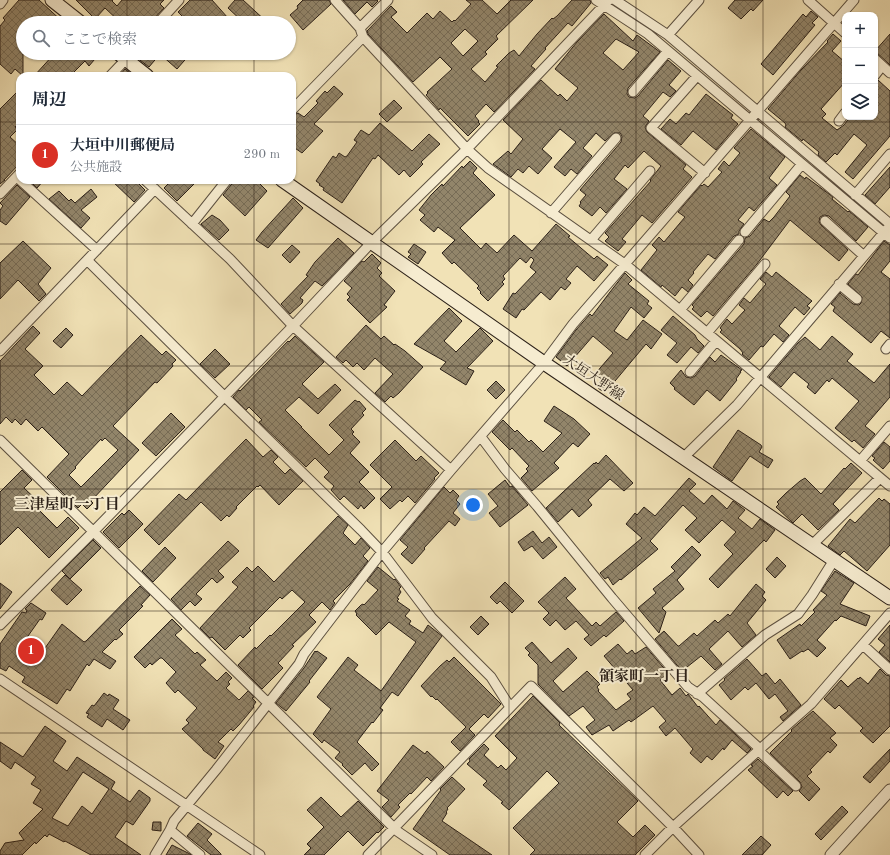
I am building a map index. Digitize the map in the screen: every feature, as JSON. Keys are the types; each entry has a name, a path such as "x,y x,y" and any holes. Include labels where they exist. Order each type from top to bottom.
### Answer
{"main road":[{"path":"52,0 72,16"},
{"path":"130,60 143,72"},
{"name":"大垣大野線","path":"288,184 544,363 890,598"}],"street":[{"path":"0,4 3,0"},
{"path":"164,16 179,0"},
{"path":"334,0 360,28 363,38 467,149 488,168 626,265 890,486"},
{"path":"360,28 388,0"},
{"path":"596,0 607,3 648,34 887,235"},
{"path":"615,0 668,35 890,224 887,235 864,256 839,284 737,405 683,458"},
{"path":"668,35 699,0"},
{"path":"808,0 842,30"},
{"path":"155,855 174,821 268,703 382,552 544,363 573,324 626,265 854,0"},
{"path":"0,624 93,532 294,326 371,243 467,149 607,3"},
{"path":"296,106 363,38"},
{"path":"633,92 668,51"},
{"path":"113,72 121,60"},
{"path":"879,63 890,73"},
{"path":"697,76 651,128 705,173"},
{"path":"551,213 616,138"},
{"path":"855,194 890,154"},
{"path":"744,232 802,164"},
{"path":"591,240 650,171"},
{"path":"0,194 16,180"},
{"path":"26,184 97,250"},
{"path":"149,184 230,259 294,326 451,470"},
{"path":"192,224 224,184"},
{"path":"0,351 155,189"},
{"path":"825,221 864,256"},
{"path":"680,310 739,240"},
{"path":"87,260 382,552 432,618 491,677 510,707"},
{"path":"707,333 765,264"},
{"path":"839,284 857,299"},
{"path":"690,372 716,341"},
{"path":"860,461 890,426"},
{"path":"481,437 505,469 688,687 698,694 796,786"},
{"path":"0,440 394,828 432,855"},
{"path":"812,545 880,478"},
{"path":"698,694 765,635 798,614 812,596 834,560"},
{"path":"645,855 673,827 812,704 890,613"},
{"path":"863,645 890,670"},
{"path":"0,679 260,855"},
{"path":"368,855 531,686 673,827 699,855"},
{"path":"831,855 890,790"},
{"path":"170,830 200,855"}],"building":[{"path":"19,0 39,0 56,16 16,16 16,60 23,60 23,72 18,72 15,69 11,74 0,64 0,26 5,20 3,18"},
{"path":"76,0 113,0 112,1 117,6 122,0 164,0 160,4 164,8 157,16 114,16 105,8 98,16 92,16"},
{"path":"190,0 212,0 226,16 182,16 178,12"},
{"path":"235,0 243,0 260,16 237,16 228,8"},
{"path":"303,0 329,0 331,4 303,30 296,22 296,16 290,15 298,8 297,6"},
{"path":"343,0 378,1 372,7 367,2 355,14"},
{"path":"466,0 482,0 497,14 511,0 533,0 496,36 498,39 485,52 487,54 471,69 485,82 498,67 496,66 509,53 514,50 519,56 552,18 553,19 557,16 572,0 590,0 591,3 572,26 568,23 545,48 546,49 531,66 535,69 494,112 486,104 475,116 480,124 468,136 440,108 439,110 426,95 428,93 427,92 452,69 440,57 413,82 368,34 367,31 391,6 397,12 391,17 407,33 427,13 433,19 440,11 452,22 454,20 455,21 471,4","holes":["465,29 478,41 463,56 451,43"]},
{"path":"735,0 763,0 753,11 751,9 741,19 728,8"},
{"path":"811,11 818,17 812,23 815,25 773,75 761,64 803,14 806,17"},
{"path":"604,14 633,41 637,35 660,52 628,88 627,94 629,97 635,98 638,96 668,60 681,71 669,85 676,91 670,97 663,92 643,116 649,121 645,127 647,132 686,165 683,169 692,177 652,223 642,215 622,239 626,242 618,251 605,241 609,237 605,233 651,181 650,180 661,166 644,151 628,168 625,165 614,179 627,189 606,213 600,207 592,216 579,206 581,203 580,202 586,195 580,190 621,142 622,136 620,133 614,133 605,141 596,133 583,148 592,156 577,174 571,169 565,176 554,167 576,142 560,129 542,149 552,158 538,174 529,166 523,173 518,169 511,177 493,164 508,151 511,154 523,139 503,120 541,80 558,96 560,94 567,101 578,88 555,69 577,42","holes":["616,39 639,52 623,70 603,53"]},
{"path":"833,34 841,41 832,51 842,59 842,85 821,109 826,114 822,118 837,130 848,120 878,120 878,80 890,91 890,136 853,179 845,172 867,145 854,134 837,155 835,153 826,162 818,155 819,152 803,139 802,141 785,127 785,123 768,109 801,70 828,42 827,41"},
{"path":"890,34 890,65 878,54 878,48"},
{"path":"49,60 94,60 89,66 85,61 74,72 38,72"},
{"path":"140,60 155,60 149,67"},
{"path":"167,60 185,60 177,69"},
{"path":"334,86 343,94 314,124 323,131 302,153 296,149 296,114 298,113 304,117 318,103 316,101 325,91 327,93"},
{"path":"16,93 16,131 10,137 16,142 16,167 0,184 0,109"},
{"path":"706,94 733,115 731,118 738,124 716,150 693,131 681,145 661,129 670,119 676,124 686,113 689,115"},
{"path":"394,100 402,108 387,122 379,114"},
{"path":"380,123 412,151 429,134 440,144 421,162 423,164 410,177 404,170 399,175 378,155 375,159 373,158 342,203 323,190 324,188 316,181 333,156 336,158 339,153 345,157 347,156 357,142 354,140 361,130 369,135"},
{"path":"751,129 785,157 769,178 777,185 754,211 749,207 738,220 744,224 739,231 739,234 734,236 715,259 708,254 693,272 694,273 688,280 693,285 688,292 682,287 675,296 662,285 661,287 641,270 657,250 652,245 659,237 664,242 685,217 678,212 701,185 702,186 704,184 708,187 722,172 718,169 724,161 729,166 740,153 734,148"},
{"path":"470,161 477,168 473,173 495,195 460,228 481,249 486,243 497,253 514,235 532,251 556,224 570,236 568,237 594,259 597,256 608,265 594,281 577,266 566,279 571,283 565,290 561,287 550,300 541,292 524,310 522,309 516,318 503,309 513,293 515,294 536,272 530,267 534,260 531,257 526,263 520,258 503,276 505,279 502,282 504,284 488,301 477,288 479,286 454,262 452,264 442,253 455,240 438,227 434,232 420,220 425,215 419,210 431,195 442,184 443,186 462,166 463,168"},
{"path":"890,167 890,187 875,204 865,195"},
{"path":"800,175 805,179 806,177 833,197 832,199 868,227 856,241 829,216 824,215 820,217 819,222 821,225 848,250 839,261 790,220 757,264 713,316 707,311 701,317 692,309 694,307 692,305 744,244 745,238 750,236 764,219 769,222 774,217 790,196 786,192"},
{"path":"33,184 40,184 37,188"},
{"path":"115,184 139,184 145,190 134,202"},
{"path":"168,184 194,184 177,201 164,188"},
{"path":"232,184 260,184 267,191 245,216 223,195"},
{"path":"17,185 30,197 6,225 0,221 0,210 3,206 0,203"},
{"path":"91,189 97,197 81,210 90,218 81,228 49,199 59,191 69,201 71,199 75,203"},
{"path":"293,198 303,208 268,248 256,240 262,232"},
{"path":"212,215 220,220 229,230 219,240 201,224"},
{"path":"338,238 354,253 322,286 315,281 300,298 303,300 302,303 290,314 281,304 308,276 306,275 315,262"},
{"path":"23,241 51,268 38,284 46,294 39,301 18,280 0,299 0,263"},
{"path":"884,241 890,245 890,261 881,272 890,279 890,338 881,331 871,343 833,311 835,307 831,304 840,293 853,304 859,305 861,303 862,297 848,284 856,274 858,275"},
{"path":"414,244 426,252 418,264 408,257 411,254 408,252"},
{"path":"292,245 300,252 290,263 282,255"},
{"path":"372,254 381,263 377,268 382,273 379,276 395,291 384,305 387,307 370,323 347,300 350,297 347,294 352,288 344,281 362,261 364,262"},
{"path":"766,272 772,277 776,272 812,301 807,306 810,308 804,315 795,307 779,326 789,335 783,342 774,334 749,360 742,354 743,353 740,349 720,332 722,330 720,328 727,319 732,324 745,310 739,305 744,298 750,303 766,284 760,279"},
{"path":"625,273 632,280 628,284 649,301 647,304 652,308 644,318 631,307 614,331 627,340 643,320 662,334 651,349 646,344 605,393 598,388 604,381 595,374 613,353 593,336 567,366 556,357 590,314 592,316"},
{"path":"449,308 462,321 444,341 456,352 480,328 493,341 467,368 474,371 466,385 440,369 446,362 414,344"},
{"path":"673,316 695,335 704,346 698,353 691,347 677,363 667,355 677,343 661,330"},
{"path":"366,325 381,339 384,336 394,345 395,344 405,351 423,367 399,393 393,398 391,396 385,402 375,393 393,374 375,358 364,370 357,363 353,367 346,360 343,363 336,357"},
{"path":"33,326 40,333 25,349 43,366 34,375 54,395 67,382 82,396 141,335 162,355 166,351 176,360 172,364 173,366 157,383 155,382 113,426 139,450 91,501 93,503 87,509 82,504 78,508 47,477 69,454 42,427 38,431 26,419 21,425 15,419 12,423 6,417 0,424 0,361","holes":["105,438 118,450 81,487 69,475 101,439 102,441"]},
{"path":"66,328 73,335 61,348 53,341"},
{"path":"295,336 324,362 302,384 318,399 335,384 341,390 318,414 299,397 285,410 301,427 329,455 344,440 329,425 355,400 358,402 359,401 366,409 362,413 364,415 351,429 354,432 352,434 360,442 350,453 369,472 359,482 375,498 364,509 361,505 358,509 344,496 340,500 331,490 334,486 324,477 329,472 315,458 306,467 259,422 262,420 249,407 246,410 233,397 288,341 289,342"},
{"path":"832,336 853,354 847,361 874,383 890,364 890,397 865,426 875,434 863,448 854,440 852,442 835,428 859,401 832,378 829,382 827,380 815,394 807,387 809,384 794,372 781,387 769,377 805,337 820,350"},
{"path":"215,349 230,364 215,378 200,364"},
{"path":"721,355 742,370 736,379 737,380 720,401 707,390 694,405 674,389 675,388 670,383 681,370 686,377 691,378 695,376 710,357 715,362"},
{"path":"496,381 505,390 496,399 487,390"},
{"path":"554,406 574,419 590,434 578,447 573,443 554,463 559,468 532,491 521,478 528,471 526,469 529,466 512,448 510,450 492,432 503,420 515,432 517,430 529,442 531,440 543,452 562,433 544,421"},
{"path":"171,413 185,427 156,456 142,443"},
{"path":"738,430 761,445 762,447 759,452 773,460 768,468 750,456 732,481 713,467"},
{"path":"246,439 263,457 271,450 278,457 273,462 285,474 290,469 303,481 279,505 260,485 258,487 257,486 236,507 237,508 229,517 227,515 221,521 201,502 159,545 144,530 179,494 186,500"},
{"path":"395,440 416,461 421,456 439,473 415,503 408,496 402,502 400,500 390,509 380,499 392,487 370,465"},
{"path":"884,442 890,447 890,461 883,469 873,460 875,458 872,456"},
{"path":"606,455 633,483 624,491 610,479 588,500 592,505 579,517 572,509 558,522 546,508 594,463 595,464 596,462 598,464"},
{"path":"851,463 862,473 833,504 839,510 818,530 802,514 793,523 776,507 779,504 777,502 786,493 805,478 821,494 844,468 845,469"},
{"path":"22,470 32,480 24,488 42,505 38,509 57,528 68,517 79,528 49,558 18,527 0,545 0,492"},
{"path":"689,478 696,484 689,491 704,504 712,495 727,509 733,501 745,510 738,518 752,529 760,519 775,530 766,542 764,540 718,588 709,579 733,554 724,545 736,532 722,520 699,543 685,530 697,518 683,505 650,541 658,549 613,585 608,577 605,579 600,573 642,538 626,524 635,513 637,515 644,507 655,516"},
{"path":"505,480 528,505 500,527 489,513 498,506 488,494"},
{"path":"444,487 450,493 453,490 459,496 456,500 460,504 453,513 460,519 455,526 449,521 424,548 425,549 412,564 401,554 408,547 400,540"},
{"path":"879,498 882,501 884,499 890,504 890,545 867,571 844,551 840,555 828,546 850,519 855,523"},
{"path":"129,510 143,524 119,548 103,532 122,513 124,515"},
{"path":"338,516 348,525 343,533 355,545 361,538 370,548 363,556 368,561 350,584 333,601 335,603 330,610 322,602 309,615 316,622 292,645 294,646 278,663 283,668 262,689 238,665 255,647 256,649 270,635 271,636 305,602 292,590 282,599 280,597 249,628 251,630 243,638 240,635 225,650 200,628 238,587 232,582 247,567 252,572 258,566 274,582"},
{"path":"533,531 542,543 549,537 557,547 543,559 532,546 524,551 518,542"},
{"path":"93,540 101,548 70,579 62,571"},
{"path":"228,541 239,551 218,571 224,577 217,583 212,578 196,594 202,599 195,606 190,601 181,610 171,599"},
{"path":"692,546 701,555 677,580 684,589 662,608 666,612 659,633 638,608 656,593 653,589 675,571 671,567"},
{"path":"165,547 176,558 153,582 142,571"},
{"path":"777,557 786,566 775,578 766,569"},
{"path":"378,567 394,580 395,579 401,587 399,589 401,592 397,598 399,599 397,601 410,610 405,616 411,621 409,624 423,633 428,625 442,636 398,696 392,692 380,708 383,710 357,742 379,764 372,771 365,763 352,775 342,765 343,764 335,758 340,752 324,740 322,743 313,734 331,709 317,697 348,657 358,665 354,670 381,691 416,642 389,622 376,635 356,615 357,614 355,611 361,605 364,605 378,590 367,581"},
{"path":"835,571 854,583 840,604 870,616 866,626 841,616 836,621 835,620 817,640 826,648 817,657 808,649 790,659 777,640 800,624 801,626 815,612 813,610 827,595 821,591"},
{"path":"65,575 82,590 67,605 51,590"},
{"path":"565,577 576,589 566,598 592,626 596,622 600,626 616,612 624,621 606,637 604,635 591,646 584,639 589,635 576,621 565,630 556,620 550,626 543,619 549,613 538,602"},
{"path":"505,582 524,601 512,613 500,601 497,604 490,597"},
{"path":"0,583 12,592 0,609"},
{"path":"756,584 765,592 762,596 766,600 747,623 756,635 742,647 728,631 709,649 722,664 715,670 701,656 682,671 655,639 664,631 679,646 694,633 697,636 715,620 718,623 728,614 730,616"},
{"path":"140,586 150,595 141,605 143,606 119,630 123,634 116,640 115,639 102,652 116,661 110,669 94,659 89,666 87,664 70,691 67,689 57,704 22,682 25,677 9,666 6,671 0,668 0,644 22,612 26,613 27,610 25,609 31,603 46,613 21,646 38,658 62,624 84,642"},
{"path":"481,616 489,624 478,635 470,627"},
{"path":"172,619 182,629 175,635 195,654 197,652 206,660 200,665 217,681 226,672 232,678 228,682 230,684 226,688 239,700 248,691 254,697 252,698 256,702 253,706 254,707 239,725 233,731 231,729 218,742 224,746 215,759 203,750 182,729 189,723 186,720 197,708 178,690 175,693 166,683 176,672 162,658 152,665 150,663 145,668 134,657"},
{"path":"890,625 890,662 879,652 885,645 878,639"},
{"path":"532,642 551,663 568,648 577,658 553,681 563,692 587,671 600,684 597,687 599,690 598,691 616,710 631,699 627,694 633,690 604,656 618,644 627,654 632,650 635,654 646,647 668,673 660,680 672,695 680,688 686,696 688,694 698,707 699,706 716,725 720,720 751,749 747,753 732,740 724,750 723,748 712,760 707,756 701,763 690,753 693,749 675,728 666,736 659,727 666,721 653,706 631,722 629,720 613,731 609,725 592,735 586,727 595,720 583,706 569,716 538,684 538,665 528,655 530,653 525,648"},
{"path":"315,651 327,658 309,681 310,682 286,711 276,703 304,668"},
{"path":"454,657 501,704 488,718 484,714 469,729 475,735 460,751 451,742 466,727 437,699 436,700 432,696 431,697 421,686 440,666 447,660 449,662"},
{"path":"747,659 762,676 766,673 775,684 780,679 801,705 783,721 780,717 788,711 775,694 769,699 756,683 748,690 745,687 731,700 719,685"},
{"path":"880,669 886,675 890,676 890,726 873,743 860,731 863,728 839,705 835,709 824,699 841,680 848,687 860,677 868,684"},
{"path":"104,693 108,696 109,694 119,700 113,709 130,720 123,730 107,719 102,727 87,717 89,714 86,713 92,705 94,706"},
{"path":"533,696 560,723 559,725 638,801 617,822 633,837 645,825 655,835 635,855 530,855 535,850 513,828 559,783 547,771 509,810 501,803 503,802 483,785 487,781 467,764 470,761 469,759 484,744 489,749 484,755 498,768 501,765 506,770 517,758 495,736"},
{"path":"813,711 836,733 830,738 837,745 830,753 828,751 810,770 812,772 807,776 820,789 809,801 799,791 802,787 800,782 770,753 792,731 791,730"},
{"path":"45,726 66,741 53,761 67,771 77,757 115,782 111,789 130,802 139,790 150,798 150,801 133,825 126,821 115,837 141,855 91,855 49,834 47,837 45,835 36,844 35,842 22,855 0,855 0,851 5,843 24,840 19,833 43,809 33,803 41,790 31,784 36,777 15,762 11,769 0,761 0,742 23,757","holes":["83,772 109,789 92,814 82,806 68,826 52,818"]},
{"path":"413,745 425,754 427,751 444,767 431,781 427,777 411,794 410,793 398,805 400,807 391,817 382,807 389,800 377,791"},
{"path":"890,749 890,761 870,783 863,777"},
{"path":"758,759 793,791 788,796 783,791 777,798 748,770"},
{"path":"452,777 465,789 447,808 447,813 442,821 492,855 450,855 413,829 441,790 440,789"},
{"path":"321,797 341,817 358,801 384,827 363,846 348,831 324,855 304,855 311,848 307,844 324,827 307,810"},
{"path":"842,806 848,812 821,840 815,834"},
{"path":"153,822 161,822 161,831 152,830"},
{"path":"198,823 212,834 207,840 221,855 211,855 187,836"},
{"path":"761,836 771,845 762,855 742,855"},
{"path":"172,845 190,854 191,855 166,855"}],"place":[{"name":"大垣中川郵便局","path":"31,651"}],"district":[{"name":"三津屋町一丁目","path":"67,504"},
{"name":"領家町一丁目","path":"644,676"}]}
